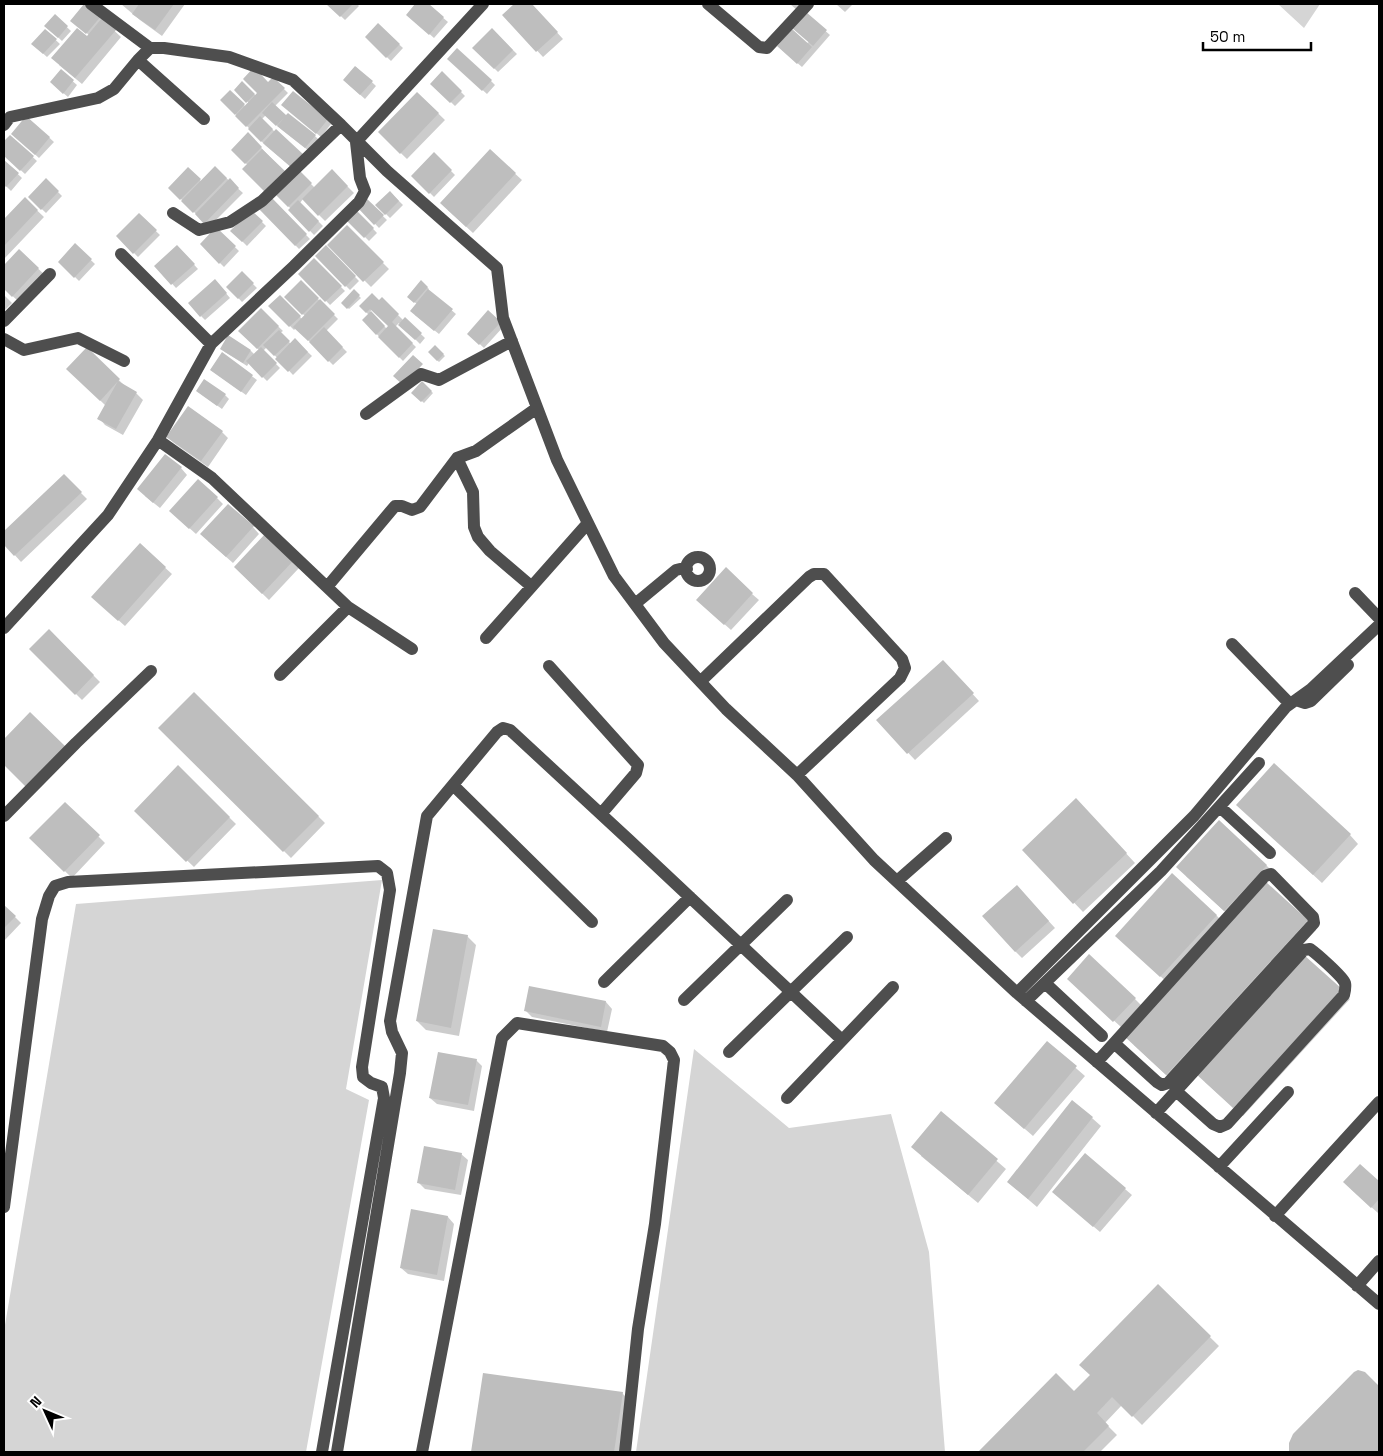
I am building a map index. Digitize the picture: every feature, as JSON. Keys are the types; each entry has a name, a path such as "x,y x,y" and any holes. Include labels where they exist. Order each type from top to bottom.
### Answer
{"street":[{"path":"91,4 150,48 164,48 229,57 294,80 387,171 497,268 503,318 557,460 614,576 664,643 726,709 797,775 874,860 1021,997 1379,1304"},
{"path":"4,628 108,516 158,440 211,344 294,266 358,202 365,191 360,178 356,142 483,4"},
{"path":"711,5 759,47 767,48 808,4"},
{"path":"4,125 10,117 98,98 114,89 150,48"},
{"path":"138,60 204,120"},
{"path":"173,213 199,230 230,222 262,201 341,125"},
{"path":"121,254 211,344"},
{"path":"4,321 50,274"},
{"path":"4,339 24,350 78,338 124,361"},
{"path":"366,414 422,374 439,380 512,341"},
{"path":"328,586 395,506 402,506 412,510 420,507 457,458 476,451 537,408"},
{"path":"158,440 212,478 348,607 412,649"},
{"path":"457,458 473,492 474,527 478,537 490,551 530,586"},
{"path":"486,638 530,586 588,523"},
{"path":"635,604 676,570 687,569"},
{"path":"700,682 810,577 814,574 824,574 902,659 905,668 900,678 797,775"},
{"path":"1355,593 1379,618"},
{"path":"280,675 348,607"},
{"path":"1021,997 1194,816 1286,707 1311,689 1379,625"},
{"path":"1232,644 1293,702 1305,703 1311,701 1379,636"},
{"path":"548,666 638,765 636,773 601,814"},
{"path":"4,816 151,671"},
{"path":"337,1452 400,1073 402,1053 392,1032 390,1020 427,816 496,732 503,728 510,730 842,1040"},
{"path":"1021,997 1045,983 1161,871 1259,763"},
{"path":"453,785 592,922"},
{"path":"1220,807 1270,853"},
{"path":"897,881 946,838"},
{"path":"4,1207 42,919 49,896 55,886 68,882 378,866 387,873 390,890 362,1067 363,1077 371,1083 382,1087 384,1098 322,1452"},
{"path":"1096,1062 1265,876 1271,874 1313,917 1314,923 1168,1083 1162,1085 1114,1043"},
{"path":"604,982 690,897"},
{"path":"684,1000 787,900"},
{"path":"729,1052 847,937"},
{"path":"1156,1113 1304,950 1310,949 1316,953 1344,981 1346,989 1344,995 1227,1124 1220,1127 1213,1124 1176,1091"},
{"path":"1045,983 1102,1036"},
{"path":"787,1098 893,987"},
{"path":"422,1452 502,1038 517,1023 663,1046 670,1052 674,1060 655,1224 638,1329 625,1452"},
{"path":"1219,1167 1288,1092"},
{"path":"1276,1216 1379,1102"},
{"path":"1357,1286 1379,1261"}],"shaded area":[{"path":"1278,4 1320,4 1304,28"},
{"path":"382,880 346,1089 369,1100 306,1452 4,1452 4,1331 76,904"},
{"path":"694,1049 789,1128 891,1114 929,1252 945,1452 636,1452"}],"building":[{"path":"84,4 88,4 102,15 86,34 70,21"},
{"path":"139,4 174,4 155,30 132,14"},
{"path":"326,4 353,4 340,17"},
{"path":"415,4 429,4 444,17 429,35 406,15"},
{"path":"514,4 532,4 558,32 536,52 502,15"},
{"path":"806,12 827,30 813,46 792,28"},
{"path":"55,14 68,26 58,38 44,26"},
{"path":"102,18 116,30 75,78 51,58 77,28 87,36"},
{"path":"378,23 400,44 386,58 365,37"},
{"path":"492,28 513,50 494,69 472,48"},
{"path":"45,29 57,39 43,54 31,44"},
{"path":"792,29 812,47 797,64 777,46"},
{"path":"457,48 492,80 482,91 447,59"},
{"path":"355,66 373,81 360,95 343,80"},
{"path":"254,67 268,82 273,77 285,88 246,127 235,116 257,93 243,79"},
{"path":"61,69 74,80 63,94 50,82"},
{"path":"442,71 462,91 450,103 430,84"},
{"path":"242,81 255,94 246,103 234,90"},
{"path":"230,90 245,104 235,115 220,100"},
{"path":"293,91 328,119 316,134 281,105"},
{"path":"417,92 439,113 400,154 378,132"},
{"path":"272,102 286,115 288,113 316,135 305,148 277,126 284,118 276,126 262,113"},
{"path":"26,116 50,137 35,155 11,134"},
{"path":"260,116 273,129 261,142 248,129"},
{"path":"276,129 304,155 292,168 263,143"},
{"path":"248,132 262,147 245,164 231,150"},
{"path":"10,135 34,156 20,171 4,156 4,141"},
{"path":"262,149 286,172 266,193 242,169"},
{"path":"490,149 516,173 466,227 440,203"},
{"path":"434,152 452,170 429,194 411,176"},
{"path":"4,160 19,173 6,187 4,185"},
{"path":"215,166 227,178 193,213 181,201"},
{"path":"188,167 201,179 180,200 168,188"},
{"path":"298,169 312,183 288,207 274,193"},
{"path":"332,169 348,186 318,216 302,199"},
{"path":"46,178 59,191 41,210 28,197"},
{"path":"230,178 239,188 204,224 195,214"},
{"path":"390,191 399,201 385,215 375,205"},
{"path":"25,197 38,210 4,246 4,219"},
{"path":"271,197 307,234 295,246 259,209"},
{"path":"366,198 384,215 374,225 357,207"},
{"path":"298,200 319,221 309,232 288,210"},
{"path":"251,210 263,221 242,242 230,231"},
{"path":"357,211 374,228 364,238 347,221"},
{"path":"139,213 157,230 133,254 116,236"},
{"path":"347,225 384,262 363,282 327,245"},
{"path":"216,227 236,246 219,264 200,244"},
{"path":"75,243 92,259 74,278 58,262"},
{"path":"177,245 195,264 171,285 154,266"},
{"path":"326,245 356,276 345,287 315,256"},
{"path":"19,249 39,268 12,297 4,289 4,265"},
{"path":"314,258 342,286 325,302 298,274"},
{"path":"242,271 254,283 238,299 226,287"},
{"path":"215,279 227,293 200,317 188,303"},
{"path":"301,280 319,298 302,315 284,297"},
{"path":"421,280 428,287 414,303 407,297"},
{"path":"354,289 360,295 347,309 341,303"},
{"path":"428,289 453,309 434,331 410,311"},
{"path":"372,293 379,300 382,297 399,314 392,322 413,343 399,358 378,337 388,326 370,309 366,313 359,306"},
{"path":"280,295 301,316 289,327 268,306"},
{"path":"320,299 335,314 308,341 293,327"},
{"path":"261,308 279,326 257,349 238,331"},
{"path":"488,310 501,322 479,345 467,334"},
{"path":"371,311 385,326 376,335 362,320"},
{"path":"405,317 422,333 415,340 398,325"},
{"path":"324,327 343,347 328,362 309,342"},
{"path":"279,330 290,341 274,356 263,345"},
{"path":"228,335 251,350 243,363 220,349"},
{"path":"295,338 308,352 288,372 275,359"},
{"path":"435,345 444,354 437,361 428,352"},
{"path":"87,347 120,379 100,401 66,369"},
{"path":"261,347 277,363 262,378 246,361"},
{"path":"222,352 253,375 241,392 210,370"},
{"path":"413,355 423,364 403,385 393,376"},
{"path":"204,379 226,394 217,406 196,391"},
{"path":"118,381 137,392 116,429 97,419"},
{"path":"422,381 432,391 421,402 411,393"},
{"path":"188,406 223,431 201,461 166,437"},
{"path":"165,454 182,467 153,503 137,489"},
{"path":"64,474 82,492 14,556 4,545 4,531"},
{"path":"198,479 218,497 189,529 169,511"},
{"path":"228,504 254,526 226,557 200,534"},
{"path":"265,534 294,560 262,594 234,567"},
{"path":"140,543 166,567 118,621 91,597"},
{"path":"726,567 753,593 724,625 696,600"},
{"path":"49,629 94,675 75,695 29,649"},
{"path":"943,660 974,693 907,754 876,720"},
{"path":"194,692 319,816 283,852 158,728"},
{"path":"30,712 66,747 26,787 4,765 4,739"},
{"path":"1274,763 1351,834 1313,875 1236,805"},
{"path":"178,765 230,817 186,862 134,811"},
{"path":"1076,798 1127,853 1073,904 1022,850"},
{"path":"65,802 100,835 64,872 29,838"},
{"path":"1219,820 1267,865 1224,911 1176,867"},
{"path":"1172,873 1217,915 1160,977 1115,936"},
{"path":"1266,882 1308,920 1166,1075 1124,1036"},
{"path":"1017,885 1049,921 1015,952 982,916"},
{"path":"4,905 16,916 4,928"},
{"path":"433,929 468,935 451,1028 416,1021"},
{"path":"1089,954 1136,998 1113,1022 1067,979"},
{"path":"1304,955 1342,989 1233,1108 1195,1073"},
{"path":"529,986 606,1001 601,1027 524,1011"},
{"path":"1047,1041 1077,1066 1024,1129 994,1103"},
{"path":"438,1052 477,1059 468,1105 429,1098"},
{"path":"1072,1100 1093,1117 1028,1199 1007,1182"},
{"path":"941,1111 998,1159 968,1195 911,1147"},
{"path":"424,1146 462,1153 455,1190 417,1183"},
{"path":"1085,1153 1126,1188 1093,1227 1052,1192"},
{"path":"1360,1164 1379,1181 1379,1199 1371,1208 1343,1182"},
{"path":"411,1209 448,1216 437,1275 400,1268"},
{"path":"1158,1284 1211,1336 1132,1417 1112,1397 1097,1413 1109,1426 1083,1452 978,1452 1056,1373 1074,1391 1090,1375 1079,1365"},
{"path":"1358,1370 1365,1372 1379,1386 1379,1452 1289,1452 1289,1443 1293,1434"},
{"path":"483,1373 623,1392 614,1452 471,1452"}]}
